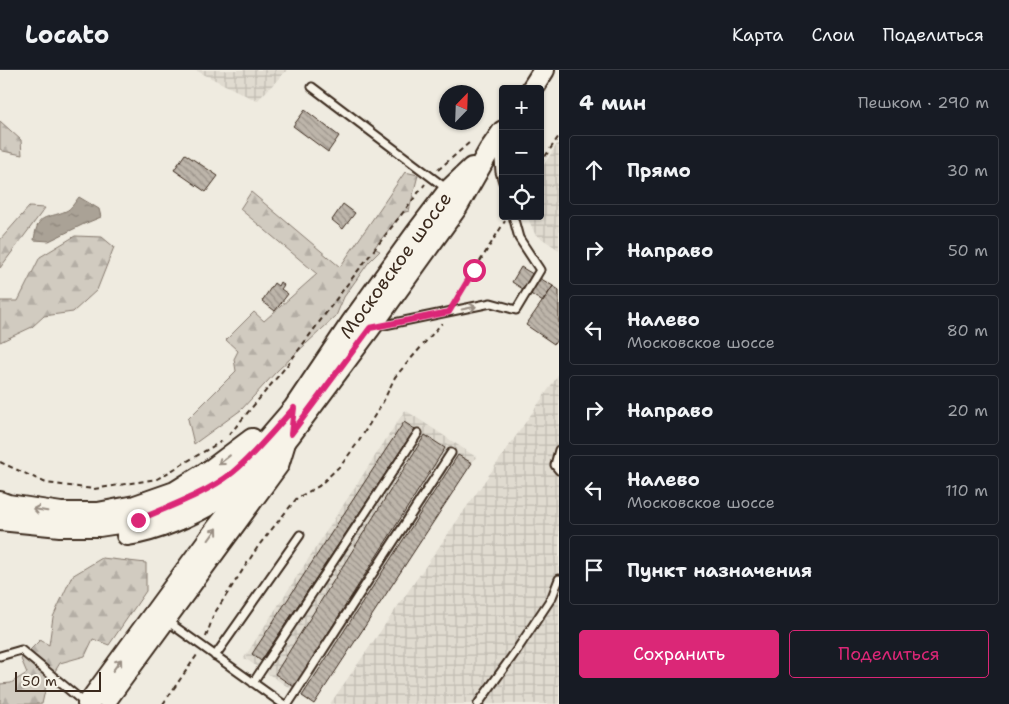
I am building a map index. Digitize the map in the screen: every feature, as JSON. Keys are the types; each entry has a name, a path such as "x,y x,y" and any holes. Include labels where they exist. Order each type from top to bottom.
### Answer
{"main road":[{"name":"Московское шоссе","path":"291,434 449,190 497,140"},
{"name":"Московское шоссе","path":"0,520 60,526 98,526 138,520 202,492 231,474 263,444 294,408 457,207 497,140"},
{"path":"0,502 8,505 61,513 98,513 135,506 175,492 212,469 253,438 292,394 361,325"},
{"path":"0,534 60,539 97,539 140,534 177,520 219,499 291,434"},
{"path":"87,704 218,528 291,434"}],"street":[{"path":"107,704 281,466 291,434 294,408"}],"lane":[{"path":"312,88 449,190"},
{"path":"497,140 501,175"},
{"path":"361,325 449,312 491,303 516,310 540,270 519,238 514,220"},
{"path":"253,683 418,433"},
{"path":"559,450 555,465 559,470"},
{"path":"288,704 451,453"},
{"path":"215,656 300,535"},
{"path":"478,704 552,597 559,579"},
{"path":"167,621 284,704"},
{"path":"0,656 21,650 87,704"}],"path":[{"path":"544,158 559,136"},
{"path":"0,462 46,483 94,489 157,479 228,437 290,362 431,177 469,143"},
{"path":"163,704 202,647 214,614 259,545 297,498 319,486 342,464 383,402 395,377 442,323 506,220"}],"shaded area":[{"path":"195,70 287,70 257,101"},
{"path":"559,143 559,250 535,234 529,220 544,220 544,165"},
{"path":"559,374 559,704 330,704"},
{"path":"405,410 476,457 314,704 244,658"}],"green space":[{"path":"0,121 21,140 22,155 0,149"},
{"path":"405,172 418,175 409,211 402,213 374,248 380,251 369,262 344,297 336,316 277,371 241,410 194,444 188,419 236,371 234,359 238,351 226,340 254,312 264,321 317,274 240,209 251,192 340,267"},
{"path":"29,207 45,208 0,268 0,240"},
{"path":"75,236 102,237 114,247 97,290 73,312 44,316 32,327 0,342 0,301 18,301 40,257"},
{"path":"102,558 146,563 146,591 109,645 93,639 85,656 60,663 46,686 42,704 0,704 0,684 11,683 27,673 21,659 40,640 49,645 53,617 72,576"}],"water":[{"path":"79,197 99,209 101,217 49,241 34,240 40,221 68,210"}],"building":[{"path":"305,110 339,136 328,152 293,126"},
{"path":"185,154 218,176 206,192 174,170"},
{"path":"343,204 355,213 343,229 332,220"},
{"path":"521,267 553,286 543,302 512,282"},
{"path":"280,282 284,285 281,289 288,294 275,311 262,301 274,283 278,286"},
{"path":"553,286 559,290 559,337 554,344 526,325"},
{"path":"404,422 415,429 261,661 252,654"},
{"path":"425,435 445,448 294,687 275,674"},
{"path":"458,455 472,463 314,704 302,696"}],"route":[{"path":"138,520 202,492 231,474 263,444 294,408 291,434 370,328 449,312 474,270"}]}
